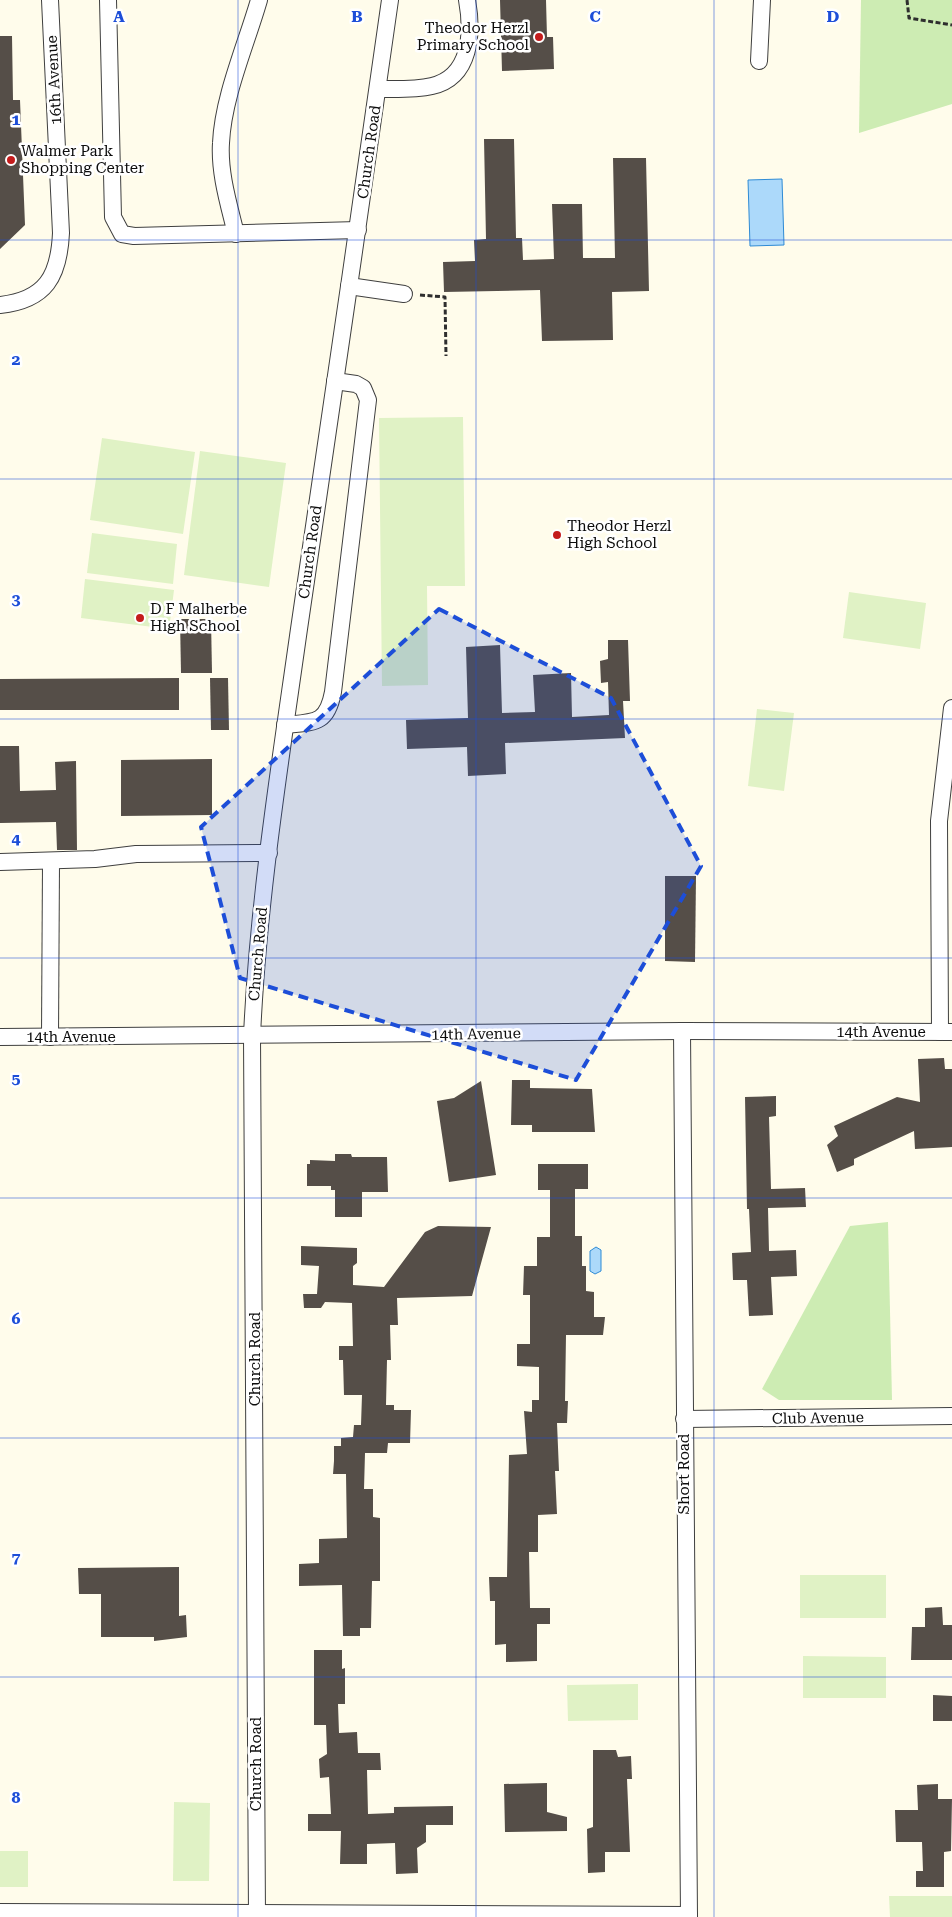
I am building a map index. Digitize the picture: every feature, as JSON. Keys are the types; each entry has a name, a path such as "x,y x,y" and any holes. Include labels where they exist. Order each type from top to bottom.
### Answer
{"street":[{"name":"16th Avenue","path":"0,305 28,299 36,295 51,279 57,267 60,253 61,232 50,0"},
{"path":"108,0 113,217 118,230 128,236 358,230"},
{"path":"236,234 224,180 220,145 226,110 260,0"},
{"name":"Church Road","path":"256,1914 252,1036 264,879 390,0"},
{"path":"378,89 433,86 456,74 468,48 469,19 466,0"},
{"path":"758,61 762,0"},
{"path":"349,286 404,294"},
{"path":"285,725 319,719 324,716 330,705 368,400 363,388 356,384 335,380"},
{"path":"946,1032 939,821 952,708"},
{"path":"0,862 95,860 136,854 269,854"},
{"path":"50,1037 51,862"},
{"name":"14th Avenue","path":"0,1037 682,1031 946,1032"},
{"name":"Short Road","path":"682,1031 689,1916"},
{"name":"Club Avenue","path":"684,1419 952,1416"},
{"path":"0,1912 689,1916"}],"path":[{"path":"907,0 909,18 952,26"},
{"path":"404,294 445,298 446,356"}],"highlighted area":[{"path":"439,609 611,698 701,866 576,1080 240,978 201,827"}],"green space":[{"path":"861,0 952,0 952,104 859,133"},
{"path":"463,417 465,586 427,586 428,685 382,686 379,418"},
{"path":"102,438 195,452 183,534 90,520"},
{"path":"200,451 286,463 269,587 184,575"},
{"path":"92,533 177,544 173,584 87,573"},
{"path":"85,579 174,590 169,629 81,618"},
{"path":"849,592 926,603 920,649 843,638"},
{"path":"757,709 794,713 784,791 748,786"},
{"path":"888,1222 892,1400 779,1400 762,1389 850,1226"},
{"path":"800,1575 886,1575 886,1618 800,1618"},
{"path":"803,1656 886,1657 886,1698 803,1698"},
{"path":"638,1684 638,1720 568,1721 567,1685"},
{"path":"174,1802 210,1803 209,1881 173,1881"},
{"path":"0,1851 28,1851 28,1887 0,1887"},
{"path":"889,1896 952,1896 952,1917 890,1917"}],"water":[{"path":"782,179 784,245 750,246 748,180"},
{"path":"596,1247 601,1250 601,1271 595,1274 590,1271 590,1251"}],"building":[{"path":"500,0 546,0 547,37 553,37 554,69 502,71"},
{"name":"Walmer Park Shopping Center","path":"0,36 12,36 13,100 20,100 25,225 0,249"},
{"path":"484,139 514,139 516,238 522,238 523,260 554,259 552,204 582,204 583,258 615,258 613,158 646,158 649,291 612,292 613,340 542,341 540,290 444,292 443,262 475,261 474,240 486,239"},
{"path":"180,619 211,619 212,673 181,673"},
{"path":"608,640 628,640 630,701 623,701 625,738 505,743 506,774 468,776 467,747 407,749 406,720 468,718 466,647 500,645 502,713 535,712 533,675 571,673 572,717 609,715 608,682 601,683 600,661 608,659"},
{"path":"179,678 179,710 0,710 0,679"},
{"path":"210,678 228,678 229,730 211,730"},
{"path":"0,746 19,746 20,791 56,790 55,762 76,761 77,850 57,850 56,822 0,823"},
{"path":"212,759 212,815 121,816 121,760"},
{"path":"665,876 696,876 695,962 665,961"},
{"path":"944,1058 945,1069 952,1069 952,1147 915,1149 914,1131 854,1159 854,1165 837,1172 827,1145 838,1136 834,1126 897,1097 920,1102 918,1059"},
{"path":"512,1080 530,1080 530,1088 592,1089 595,1132 532,1132 532,1125 511,1125"},
{"path":"481,1081 496,1175 449,1182 437,1101 454,1098"},
{"path":"776,1096 776,1116 769,1117 771,1189 805,1188 806,1207 768,1208 769,1251 796,1250 797,1276 771,1277 773,1315 749,1316 747,1280 733,1280 732,1253 751,1252 749,1209 747,1209 745,1097"},
{"path":"335,1154 351,1154 352,1157 387,1157 388,1192 362,1192 362,1217 335,1217 335,1190 331,1190 331,1186 307,1186 307,1164 310,1164 310,1160 335,1161"},
{"path":"538,1164 588,1164 588,1189 575,1189 575,1236 582,1236 582,1266 586,1266 586,1291 594,1292 594,1317 605,1317 603,1335 566,1335 565,1401 568,1401 567,1423 557,1423 559,1471 555,1471 557,1514 538,1515 538,1552 529,1552 530,1608 550,1608 550,1624 537,1624 537,1661 506,1662 506,1644 495,1645 495,1601 490,1601 489,1577 507,1577 509,1455 527,1454 524,1411 532,1412 532,1400 539,1400 539,1367 517,1366 517,1344 530,1344 530,1295 523,1295 524,1266 537,1266 537,1237 550,1237 550,1190 538,1190"},
{"path":"438,1226 491,1227 472,1296 397,1298 398,1325 390,1325 391,1360 387,1360 386,1405 394,1405 394,1410 411,1410 410,1443 388,1443 387,1453 365,1453 364,1489 373,1489 373,1517 380,1518 380,1581 372,1581 371,1628 360,1628 360,1636 343,1636 342,1585 299,1586 299,1564 319,1563 319,1539 347,1538 346,1474 333,1474 334,1446 341,1446 341,1438 353,1437 354,1425 361,1425 362,1395 344,1395 343,1360 339,1360 339,1346 353,1346 352,1303 325,1302 321,1308 304,1308 303,1294 317,1294 319,1266 301,1265 301,1246 357,1248 357,1263 353,1266 353,1285 384,1287 425,1232"},
{"path":"179,1567 179,1616 186,1615 187,1637 154,1641 154,1637 101,1637 101,1594 79,1594 78,1568"},
{"path":"942,1607 943,1625 952,1625 952,1660 911,1660 912,1627 925,1627 925,1608"},
{"path":"314,1650 342,1650 342,1669 345,1668 345,1704 338,1704 339,1733 357,1732 358,1753 380,1753 381,1770 367,1770 368,1814 394,1813 394,1807 453,1806 453,1825 426,1825 426,1842 417,1848 418,1873 396,1874 395,1843 367,1844 367,1864 340,1864 341,1831 308,1831 308,1814 331,1814 329,1777 320,1778 319,1759 327,1754 326,1725 314,1725"},
{"path":"933,1695 952,1696 952,1721 933,1721"},
{"path":"593,1750 616,1750 618,1757 631,1756 632,1779 627,1779 630,1852 605,1852 605,1872 588,1873 587,1829 593,1827"},
{"path":"547,1783 547,1812 567,1817 567,1831 505,1832 504,1784"},
{"path":"938,1784 938,1799 952,1799 951,1851 944,1852 944,1887 916,1887 916,1871 923,1871 922,1842 896,1842 895,1810 918,1810 917,1785"}],"place":[{"name":"Theodor Herzl Primary School","path":"539,37"},
{"name":"Walmer Park Shopping Center","path":"11,160"},
{"name":"Theodor Herzl High School","path":"557,535"},
{"name":"D F Malherbe High School","path":"140,618"}]}
